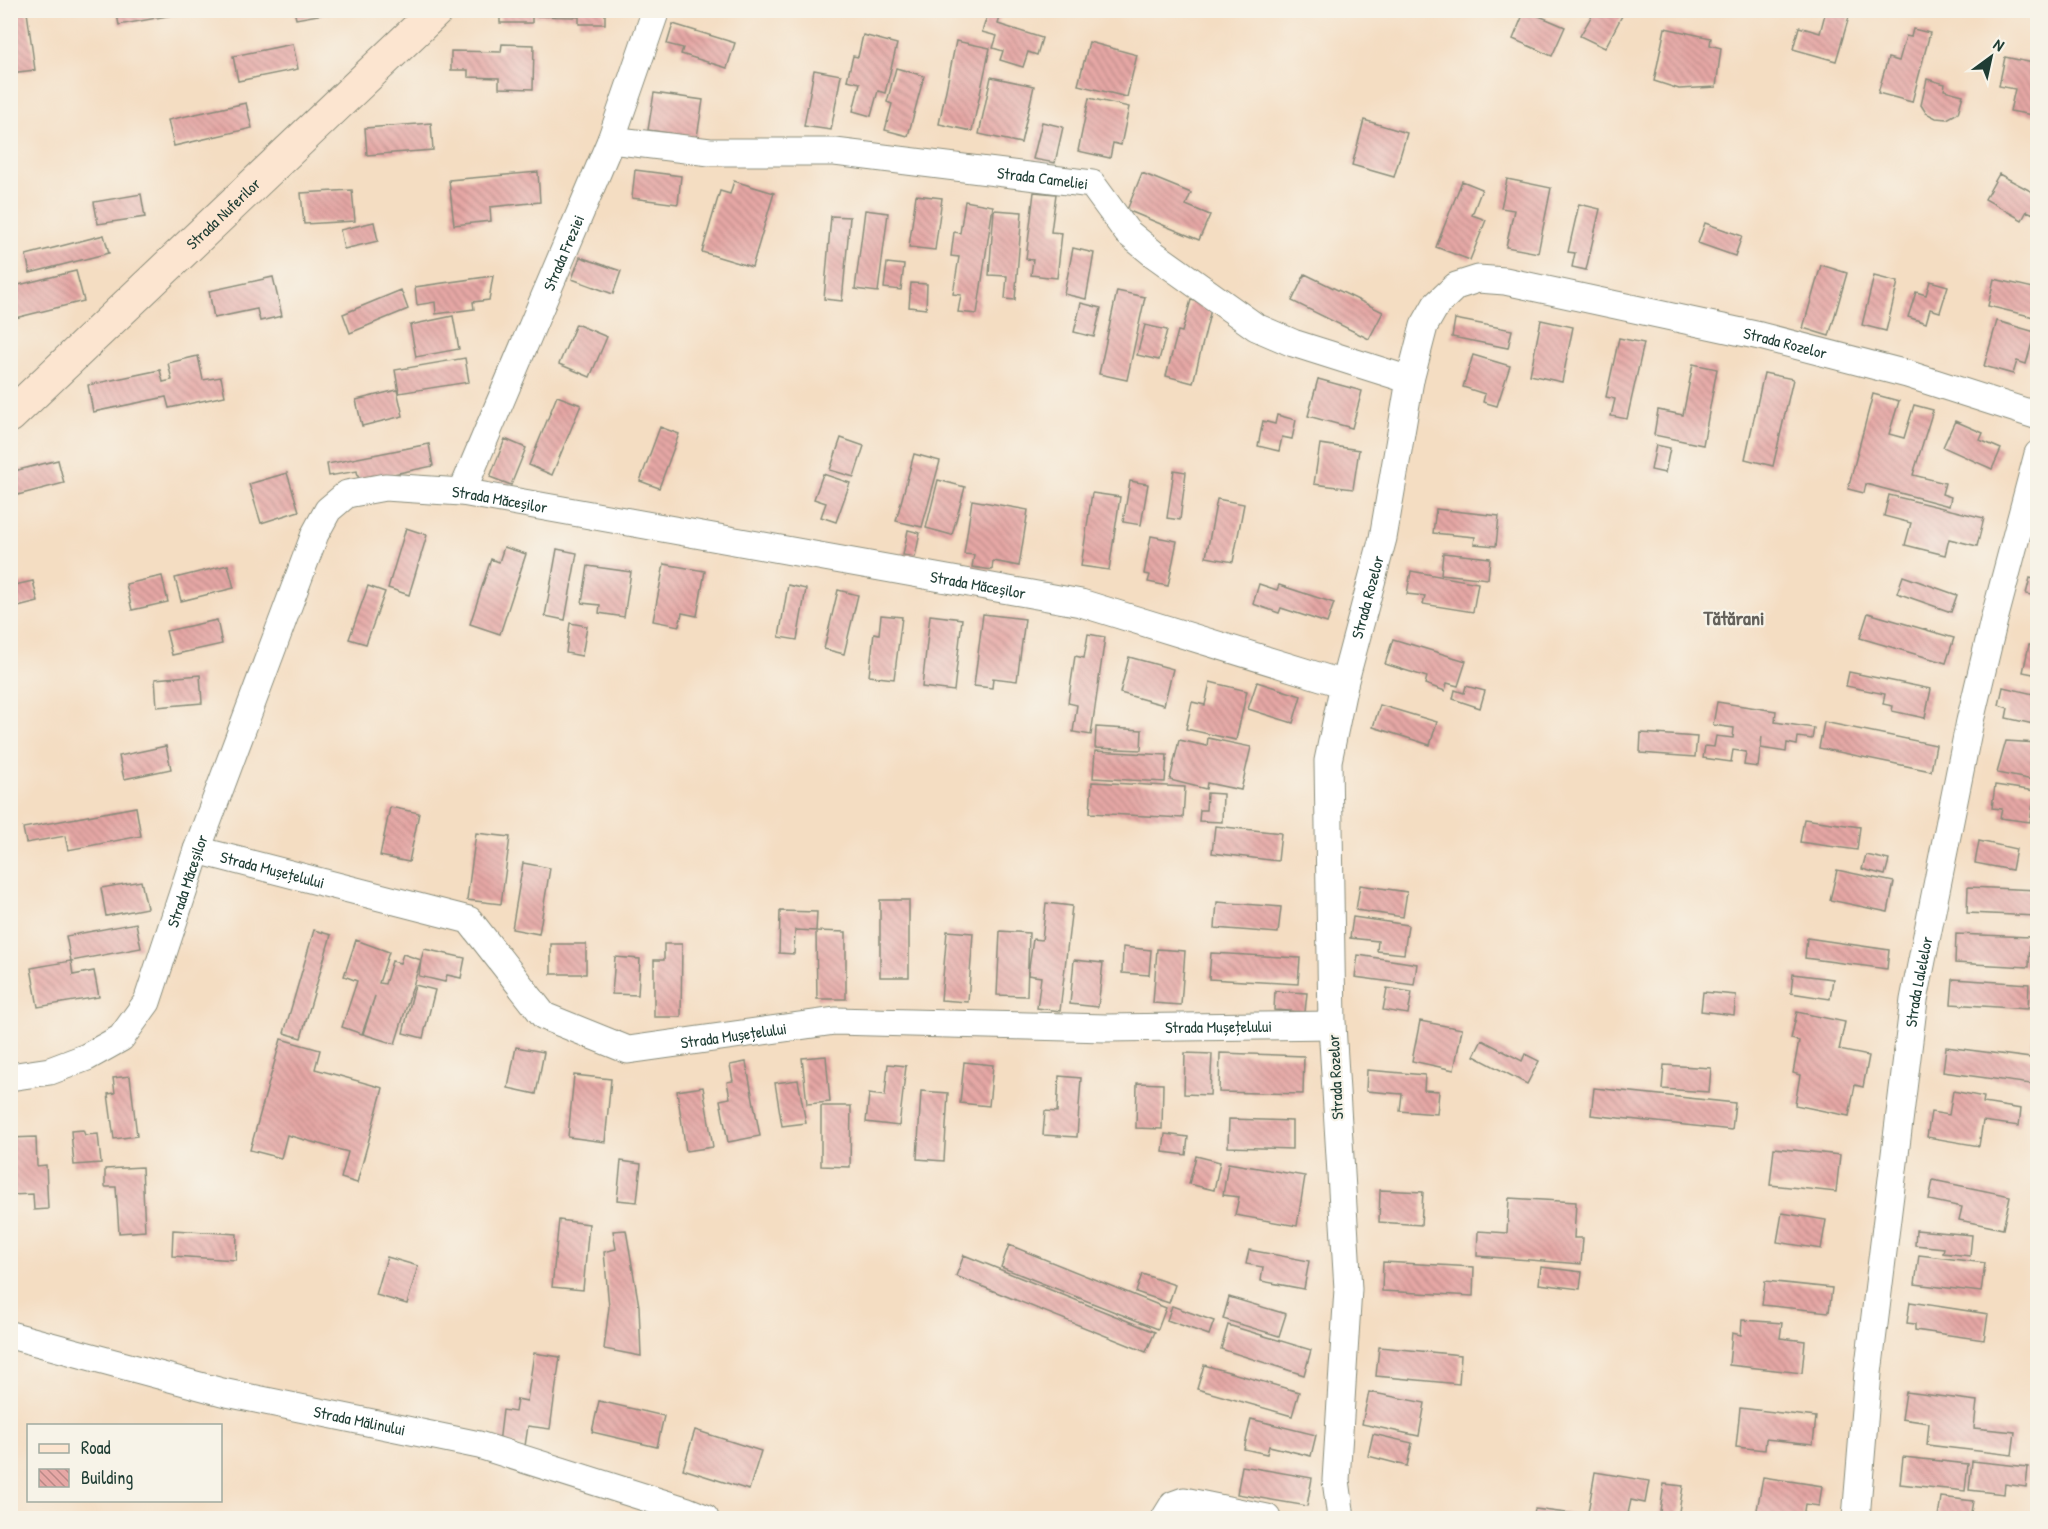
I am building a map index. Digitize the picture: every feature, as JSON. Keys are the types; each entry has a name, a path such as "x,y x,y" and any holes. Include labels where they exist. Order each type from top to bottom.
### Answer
{"main road":[{"name":"Strada Nuferilor","path":"10,416 437,10"}],"street":[{"name":"Strada Freziei","path":"462,492 611,140 656,10"},
{"name":"Strada Cameliei","path":"611,140 710,152 835,152 1092,184 1127,232 1155,255 1256,327 1293,344 1410,380"},
{"name":"Strada Rozelor","path":"1341,1518 1336,1480 1347,1289 1332,1025 1328,761 1344,684 1383,538 1410,380 1424,326 1436,305 1456,286 1478,279 1504,281 1760,336 1907,374 2037,416"},
{"name":"Strada Lalelelor","path":"1856,1518 1868,1373 1914,1000 1970,721 2037,454"},
{"name":"Strada Măceșilor","path":"10,1077 50,1071 87,1057 121,1038 147,1002 197,850 315,534 328,510 347,494 386,488 462,492 1081,603 1344,684"},
{"name":"Strada Mușețelului","path":"197,850 469,920 544,1016 628,1050 835,1021 1106,1029 1332,1025"},
{"name":"Strada Mălinului","path":"10,1335 222,1392 479,1445 705,1518"},
{"path":"1165,1518 1173,1505 1184,1501 1267,1518"}],"building":[{"path":"116,10 188,10 189,12 119,25"},
{"path":"294,10 334,10 335,12 296,19"},
{"path":"500,10 605,10 605,24 579,24 579,17 532,16 532,23 500,23"},
{"path":"989,10 1002,10 998,24 1042,38 1037,55 1028,52 1023,67 1000,60 1003,51 993,48 997,36 982,32"},
{"path":"1525,10 1565,27 1552,56 1513,39"},
{"path":"1595,10 1625,10 1605,48 1580,36"},
{"path":"1826,10 1851,10 1836,61 1793,49 1799,27 1820,33"},
{"path":"27,12 35,70 10,73 10,14"},
{"path":"673,24 735,43 727,68 681,54 683,48 667,44"},
{"path":"1665,28 1711,38 1710,45 1721,48 1716,87 1679,89 1654,81"},
{"path":"1913,29 1930,33 1912,102 1878,93 1888,58 1899,61 1906,36 1911,37"},
{"path":"863,35 897,44 885,93 878,91 871,116 853,111 860,83 847,80 853,56 858,57"},
{"path":"956,41 990,48 972,131 939,124"},
{"path":"1089,42 1137,55 1127,97 1078,85"},
{"path":"293,44 298,69 238,81 233,56"},
{"path":"502,44 534,45 533,89 499,88 499,78 468,77 468,70 451,70 451,51 501,52"},
{"path":"2005,57 2038,64 2038,116 2010,111 2015,89 1999,86"},
{"path":"896,68 924,76 908,136 885,130 892,104 887,102"},
{"path":"814,70 841,75 831,130 804,126"},
{"path":"991,77 1034,86 1021,143 979,134"},
{"path":"1927,79 1945,84 1944,90 1963,95 1958,113 1947,119 1936,118 1926,113 1921,105"},
{"path":"654,93 703,100 697,137 648,130"},
{"path":"1089,98 1129,107 1121,145 1113,143 1110,158 1078,151"},
{"path":"246,103 252,128 174,146 168,120"},
{"path":"1364,120 1407,133 1394,177 1352,165"},
{"path":"1042,122 1063,127 1055,163 1033,159"},
{"path":"431,123 433,150 367,155 365,128"},
{"path":"635,170 681,176 678,204 632,198"},
{"path":"538,172 540,202 490,207 491,221 454,225 449,180"},
{"path":"1142,173 1191,193 1186,205 1210,215 1199,240 1127,210"},
{"path":"1999,174 2038,195 2038,216 2027,211 2022,220 1985,199"},
{"path":"1507,179 1551,188 1538,253 1506,247 1514,210 1501,208"},
{"path":"734,181 774,193 752,267 702,252 720,191 730,194"},
{"path":"1462,181 1482,189 1472,215 1486,220 1470,260 1436,247"},
{"path":"352,190 355,221 304,224 301,193"},
{"path":"1034,192 1056,194 1051,232 1062,233 1057,278 1031,275 1033,260 1026,259"},
{"path":"141,194 145,217 98,224 94,202"},
{"path":"916,195 942,198 935,250 909,247"},
{"path":"965,201 993,206 977,314 958,312 961,295 953,294 959,257 951,256 954,232 960,233"},
{"path":"1579,204 1600,209 1586,270 1572,267 1575,253 1568,252"},
{"path":"865,210 888,213 878,292 855,289"},
{"path":"994,210 1022,212 1015,300 1005,299 1007,276 989,275"},
{"path":"831,216 850,217 842,301 824,299"},
{"path":"374,222 378,241 344,249 340,230"},
{"path":"1705,223 1742,236 1735,256 1698,243"},
{"path":"104,235 109,253 30,273 26,255"},
{"path":"1073,248 1094,253 1086,299 1064,294"},
{"path":"580,257 621,271 613,294 572,279"},
{"path":"887,263 904,265 901,290 884,288"},
{"path":"1821,265 1847,273 1829,336 1803,328"},
{"path":"76,271 84,301 11,319 10,287"},
{"path":"1305,274 1383,312 1369,339 1292,301"},
{"path":"493,276 489,300 473,302 474,309 436,314 435,302 417,305 415,287"},
{"path":"1874,276 1898,282 1886,331 1862,325"},
{"path":"273,277 282,316 260,321 257,309 214,318 209,291"},
{"path":"1994,279 2038,289 2038,303 2034,317 1988,306"},
{"path":"1930,281 1948,286 1940,312 1930,309 1926,323 1908,317 1916,292 1926,295"},
{"path":"911,283 927,284 926,309 909,307"},
{"path":"401,290 408,309 350,333 343,314"},
{"path":"1117,291 1145,297 1127,380 1099,374"},
{"path":"1191,300 1212,305 1193,383 1166,376 1178,331 1182,332"},
{"path":"1081,303 1101,308 1094,337 1074,332"},
{"path":"453,316 459,349 416,357 410,325"},
{"path":"1455,319 1512,330 1508,348 1452,337"},
{"path":"1541,320 1573,327 1562,382 1530,375"},
{"path":"1997,321 2035,332 2026,364 2017,361 2013,374 1984,366"},
{"path":"576,324 607,337 590,377 559,364"},
{"path":"1145,325 1167,330 1159,360 1137,355"},
{"path":"1619,338 1644,343 1627,419 1611,416 1615,399 1606,397"},
{"path":"1473,355 1510,366 1497,406 1483,402 1485,394 1463,387"},
{"path":"198,356 203,380 221,377 225,396 169,408 166,397 93,412 88,385 160,370 163,382 172,380 168,363"},
{"path":"465,358 469,382 399,393 395,370"},
{"path":"1693,364 1717,369 1703,445 1654,435 1658,410 1683,415"},
{"path":"1764,373 1793,379 1773,466 1745,459"},
{"path":"1318,379 1362,391 1352,428 1308,416"},
{"path":"397,390 403,416 362,426 356,400"},
{"path":"1873,394 1899,401 1889,434 1904,438 1914,405 1933,410 1913,475 1945,483 1942,494 1951,497 1949,506 1866,484 1864,493 1848,489"},
{"path":"557,396 581,405 552,475 529,465"},
{"path":"1277,415 1296,420 1292,439 1282,437 1279,451 1258,446 1263,421 1275,424"},
{"path":"1955,421 1983,433 1980,440 2001,449 1992,469 1943,447"},
{"path":"660,427 679,434 659,488 640,481"},
{"path":"841,438 864,446 854,477 830,470"},
{"path":"505,439 526,448 511,485 490,477"},
{"path":"429,444 433,466 359,481 357,471 329,476 327,464"},
{"path":"1320,444 1359,450 1353,489 1314,484"},
{"path":"1656,445 1670,448 1665,473 1651,470"},
{"path":"914,454 940,461 922,527 896,521"},
{"path":"58,460 64,483 10,497 10,472"},
{"path":"1174,470 1186,472 1180,520 1167,518"},
{"path":"287,473 299,511 261,523 249,484"},
{"path":"823,474 850,483 836,522 821,517 826,503 814,499"},
{"path":"938,480 965,487 952,535 926,528"},
{"path":"1130,481 1148,484 1141,525 1123,522"},
{"path":"1092,493 1120,497 1109,570 1081,566"},
{"path":"1889,495 1984,518 1977,546 1949,539 1945,555 1905,545 1911,523 1884,516"},
{"path":"1217,499 1244,504 1233,562 1206,557"},
{"path":"972,500 1028,510 1019,566 993,561 992,570 972,567 974,555 964,554"},
{"path":"1436,509 1499,516 1496,546 1474,544 1475,537 1433,533"},
{"path":"406,528 427,535 409,595 388,588"},
{"path":"908,530 920,533 915,557 903,555"},
{"path":"1151,536 1177,541 1168,586 1148,582 1150,575 1144,574"},
{"path":"504,547 526,554 500,634 470,624 491,559 499,562"},
{"path":"557,549 577,553 565,620 545,616"},
{"path":"1443,553 1490,558 1488,579 1441,574"},
{"path":"664,564 705,571 697,616 682,613 679,626 653,621"},
{"path":"228,565 234,588 181,601 175,578"},
{"path":"588,566 631,572 624,617 599,613 600,605 582,603"},
{"path":"1411,571 1478,583 1473,612 1423,604 1425,596 1407,594"},
{"path":"162,576 168,602 132,610 126,584"},
{"path":"1903,576 1957,595 1951,612 1897,593"},
{"path":"2030,578 2038,580 2038,596 2026,594"},
{"path":"33,581 38,602 10,609 10,586"},
{"path":"1259,584 1277,590 1279,585 1334,603 1327,623 1281,608 1279,613 1253,604"},
{"path":"788,585 806,589 797,640 779,637"},
{"path":"368,586 385,592 366,644 349,639"},
{"path":"838,590 858,595 844,654 824,649"},
{"path":"1868,613 1954,638 1946,663 1860,638"},
{"path":"983,614 1025,619 1017,681 993,678 992,688 974,686"},
{"path":"881,615 902,617 894,679 869,676 874,633 879,634"},
{"path":"930,615 962,619 954,691 922,687"},
{"path":"217,620 222,644 172,655 166,631"},
{"path":"570,623 587,626 582,656 566,653"},
{"path":"1088,634 1105,637 1091,735 1073,732 1077,705 1068,703 1075,656 1084,658"},
{"path":"1393,639 1466,661 1458,686 1447,683 1445,691 1425,684 1427,677 1385,664"},
{"path":"2029,645 2038,646 2038,675 2023,672"},
{"path":"1129,657 1173,669 1164,705 1120,693"},
{"path":"1849,672 1931,689 1925,718 1892,711 1893,706 1883,704 1885,694 1846,686"},
{"path":"200,675 202,703 157,707 155,679"},
{"path":"1210,682 1247,691 1236,740 1186,729 1192,702 1205,705"},
{"path":"1257,682 1301,696 1293,723 1248,709"},
{"path":"1466,686 1485,691 1480,708 1453,699 1455,690 1464,693"},
{"path":"2003,687 2038,695 2038,725 2006,718 2008,708 1999,705"},
{"path":"1717,702 1776,711 1775,722 1814,728 1812,739 1798,737 1797,745 1787,743 1786,752 1761,748 1762,736 1758,767 1744,765 1746,752 1733,750 1731,762 1703,758 1705,746 1714,747 1716,736 1733,738 1734,728 1713,725"},
{"path":"1380,705 1437,722 1430,745 1373,727"},
{"path":"1824,722 1936,745 1931,771 1819,748"},
{"path":"1096,727 1142,730 1141,750 1095,748"},
{"path":"1641,733 1697,737 1695,757 1640,753"},
{"path":"1208,738 1251,747 1241,790 1207,783 1206,789 1170,780 1179,740 1207,746"},
{"path":"2006,741 2038,743 2038,781 1997,773"},
{"path":"166,746 171,769 124,779 119,756"},
{"path":"1095,751 1167,755 1165,782 1093,778"},
{"path":"1092,782 1185,787 1183,818 1090,813"},
{"path":"1995,785 2035,791 2030,822 2000,818 2002,809 1992,808"},
{"path":"1207,793 1223,794 1222,822 1199,821 1200,810 1206,810"},
{"path":"136,807 141,836 68,850 65,836 26,843 23,828"},
{"path":"390,807 419,813 409,862 380,856"},
{"path":"1804,819 1860,827 1857,850 1800,842"},
{"path":"1215,826 1281,833 1278,861 1212,853"},
{"path":"476,833 510,837 501,904 467,900"},
{"path":"1979,841 2016,849 2012,870 1975,863"},
{"path":"1866,855 1889,860 1885,875 1862,869"},
{"path":"523,863 550,868 539,934 512,929"},
{"path":"1837,870 1894,882 1888,912 1830,900"},
{"path":"141,881 147,908 106,916 101,888"},
{"path":"1360,885 1407,892 1403,917 1356,910"},
{"path":"1968,887 2038,890 2038,916 1967,913"},
{"path":"880,900 909,900 909,977 880,977"},
{"path":"1217,902 1281,907 1278,933 1215,928"},
{"path":"1046,903 1072,906 1060,1011 1037,1008 1041,977 1028,975 1033,939 1042,940"},
{"path":"780,911 817,912 816,931 795,930 794,954 779,953"},
{"path":"1353,917 1408,925 1404,954 1377,951 1378,941 1350,938"},
{"path":"136,923 141,948 71,961 66,936"},
{"path":"314,930 331,935 301,1038 284,1033"},
{"path":"816,931 846,932 846,999 817,999"},
{"path":"947,931 973,933 968,1002 941,1000"},
{"path":"1000,931 1029,933 1027,996 997,995"},
{"path":"1956,934 2030,937 2029,967 1955,963"},
{"path":"1807,938 1889,950 1887,969 1805,958"},
{"path":"356,940 389,952 379,983 385,984 392,961 400,963 403,954 421,960 395,1044 363,1034 375,996 362,1034 342,1027 357,981 344,976"},
{"path":"551,944 586,944 586,974 551,974"},
{"path":"664,944 682,944 681,1017 654,1017 654,960 664,960"},
{"path":"1123,947 1151,950 1149,975 1122,973"},
{"path":"424,949 465,958 461,978 447,975 445,982 419,976"},
{"path":"1157,949 1185,951 1181,1005 1153,1003"},
{"path":"1211,953 1300,958 1298,984 1209,979"},
{"path":"1358,955 1417,964 1414,985 1355,977"},
{"path":"615,957 640,959 638,995 612,994"},
{"path":"1074,960 1103,963 1098,1007 1070,1004"},
{"path":"71,961 73,975 94,971 99,997 38,1007 31,968"},
{"path":"1793,974 1833,979 1830,999 1791,993"},
{"path":"1953,979 2029,984 2028,1009 1951,1004"},
{"path":"415,985 435,990 423,1038 403,1033"},
{"path":"1387,988 1412,992 1408,1014 1383,1010"},
{"path":"1275,991 1307,993 1305,1012 1274,1010"},
{"path":"1703,992 1736,995 1734,1015 1701,1011"},
{"path":"1797,1012 1845,1022 1839,1050 1869,1056 1863,1087 1855,1085 1849,1116 1795,1105 1800,1075 1793,1073 1799,1041 1791,1039"},
{"path":"2036,1018 2038,1018 2038,1050 2031,1049"},
{"path":"1420,1021 1462,1029 1454,1070 1412,1061"},
{"path":"281,1039 320,1050 315,1069 383,1088 357,1183 341,1178 348,1152 287,1135 281,1158 250,1150"},
{"path":"1482,1040 1522,1061 1525,1054 1539,1061 1527,1084 1474,1056"},
{"path":"516,1047 544,1052 536,1094 508,1088"},
{"path":"1946,1047 2038,1059 2038,1085 1943,1072"},
{"path":"1185,1053 1212,1054 1210,1095 1184,1094"},
{"path":"1220,1053 1304,1056 1303,1094 1219,1092"},
{"path":"826,1056 830,1102 807,1104 802,1058"},
{"path":"746,1062 760,1136 728,1142 720,1100 730,1098 727,1082 733,1081 730,1065"},
{"path":"964,1062 993,1065 989,1106 960,1103"},
{"path":"888,1064 906,1066 899,1126 866,1122 869,1094 885,1096"},
{"path":"1664,1065 1711,1068 1709,1092 1662,1089"},
{"path":"1367,1070 1425,1075 1424,1090 1439,1091 1437,1114 1400,1111 1402,1094 1366,1091"},
{"path":"574,1075 611,1079 605,1142 568,1137"},
{"path":"130,1076 137,1136 114,1139 108,1094 115,1093 113,1078"},
{"path":"1059,1076 1081,1078 1077,1137 1043,1135 1045,1111 1057,1112"},
{"path":"798,1080 806,1123 782,1126 775,1083"},
{"path":"1137,1083 1163,1084 1162,1129 1136,1128"},
{"path":"703,1087 713,1147 686,1151 677,1091"},
{"path":"1594,1088 1735,1103 1732,1130 1591,1115"},
{"path":"921,1091 948,1093 944,1161 917,1159"},
{"path":"1953,1091 1984,1097 1983,1103 2021,1109 2019,1126 1983,1121 1979,1146 1927,1137 1931,1112 1949,1115"},
{"path":"821,1106 851,1106 850,1167 821,1166"},
{"path":"1229,1119 1292,1121 1292,1149 1228,1147"},
{"path":"83,1130 85,1135 98,1134 101,1163 74,1165 71,1131"},
{"path":"1165,1134 1188,1137 1186,1155 1163,1152"},
{"path":"36,1137 37,1166 46,1165 48,1209 34,1210 33,1194 10,1195 10,1138"},
{"path":"1774,1148 1840,1155 1836,1192 1770,1185"},
{"path":"1196,1156 1220,1162 1214,1190 1189,1184"},
{"path":"621,1161 641,1164 637,1202 617,1200"},
{"path":"1228,1163 1305,1176 1297,1226 1235,1215 1239,1197 1223,1195"},
{"path":"142,1167 145,1231 119,1233 116,1187 105,1187 105,1169"},
{"path":"1933,1180 2010,1196 2003,1229 1959,1220 1962,1207 1929,1200"},
{"path":"1380,1190 1423,1192 1421,1225 1379,1222"},
{"path":"1509,1198 1576,1202 1574,1238 1583,1238 1581,1264 1477,1256 1478,1231 1507,1233"},
{"path":"1782,1213 1826,1220 1821,1249 1777,1242"},
{"path":"559,1220 589,1224 583,1290 552,1287"},
{"path":"173,1230 237,1234 236,1260 172,1256"},
{"path":"626,1230 639,1306 641,1356 604,1349 609,1307 604,1252 616,1249 613,1231"},
{"path":"1916,1230 1972,1235 1970,1256 1943,1253 1944,1248 1915,1245"},
{"path":"1009,1245 1166,1308 1158,1329 1001,1267"},
{"path":"1249,1250 1309,1261 1304,1289 1261,1281 1263,1267 1246,1264"},
{"path":"964,1255 1155,1332 1146,1352 956,1276"},
{"path":"1919,1255 1985,1263 1981,1292 1915,1284"},
{"path":"387,1257 418,1266 407,1304 376,1295"},
{"path":"1383,1262 1474,1267 1473,1296 1382,1291"},
{"path":"1541,1267 1582,1272 1580,1289 1539,1284"},
{"path":"1142,1274 1175,1285 1169,1303 1136,1292"},
{"path":"1765,1281 1832,1288 1829,1312 1762,1305"},
{"path":"1229,1297 1286,1314 1279,1336 1223,1319"},
{"path":"1910,1302 1988,1314 1984,1340 1915,1330 1915,1324 1907,1323"},
{"path":"1172,1306 1214,1321 1209,1335 1167,1320"},
{"path":"1742,1320 1782,1323 1780,1338 1805,1341 1802,1373 1729,1365 1732,1333 1741,1335"},
{"path":"1228,1325 1311,1350 1304,1375 1221,1349"},
{"path":"1379,1347 1461,1355 1459,1384 1376,1376"},
{"path":"534,1353 560,1357 550,1429 528,1426 525,1446 499,1443 503,1410 515,1412 517,1399 527,1401"},
{"path":"1204,1365 1299,1392 1292,1416 1197,1389"},
{"path":"1369,1392 1425,1403 1419,1436 1362,1424"},
{"path":"1906,1392 1977,1401 1974,1428 2015,1432 2012,1455 1927,1445 1929,1423 1902,1419"},
{"path":"599,1401 664,1416 657,1447 592,1432"},
{"path":"1740,1408 1816,1417 1813,1444 1766,1439 1765,1450 1736,1447"},
{"path":"1251,1419 1316,1435 1311,1456 1269,1446 1267,1454 1244,1449"},
{"path":"695,1430 761,1451 749,1490 683,1469"},
{"path":"1373,1434 1412,1443 1407,1466 1368,1456"},
{"path":"1903,1457 1968,1464 1965,1491 1900,1484"},
{"path":"1972,1461 2028,1467 2026,1487 2005,1484 2004,1494 1969,1490"},
{"path":"1242,1466 1312,1478 1307,1506 1237,1494"},
{"path":"1595,1472 1649,1481 1645,1503 1631,1500 1627,1518 1612,1516 1612,1518 1587,1518"},
{"path":"1763,1477 1822,1486 1819,1506 1805,1504 1803,1518 1756,1515"},
{"path":"1664,1484 1683,1486 1678,1518 1659,1518"},
{"path":"1941,1497 1973,1501 1970,1518 1938,1518"},
{"path":"1535,1509 1574,1514 1574,1518 1533,1518"}],"district":[{"name":"Tătărani","path":"1734,617"}]}
